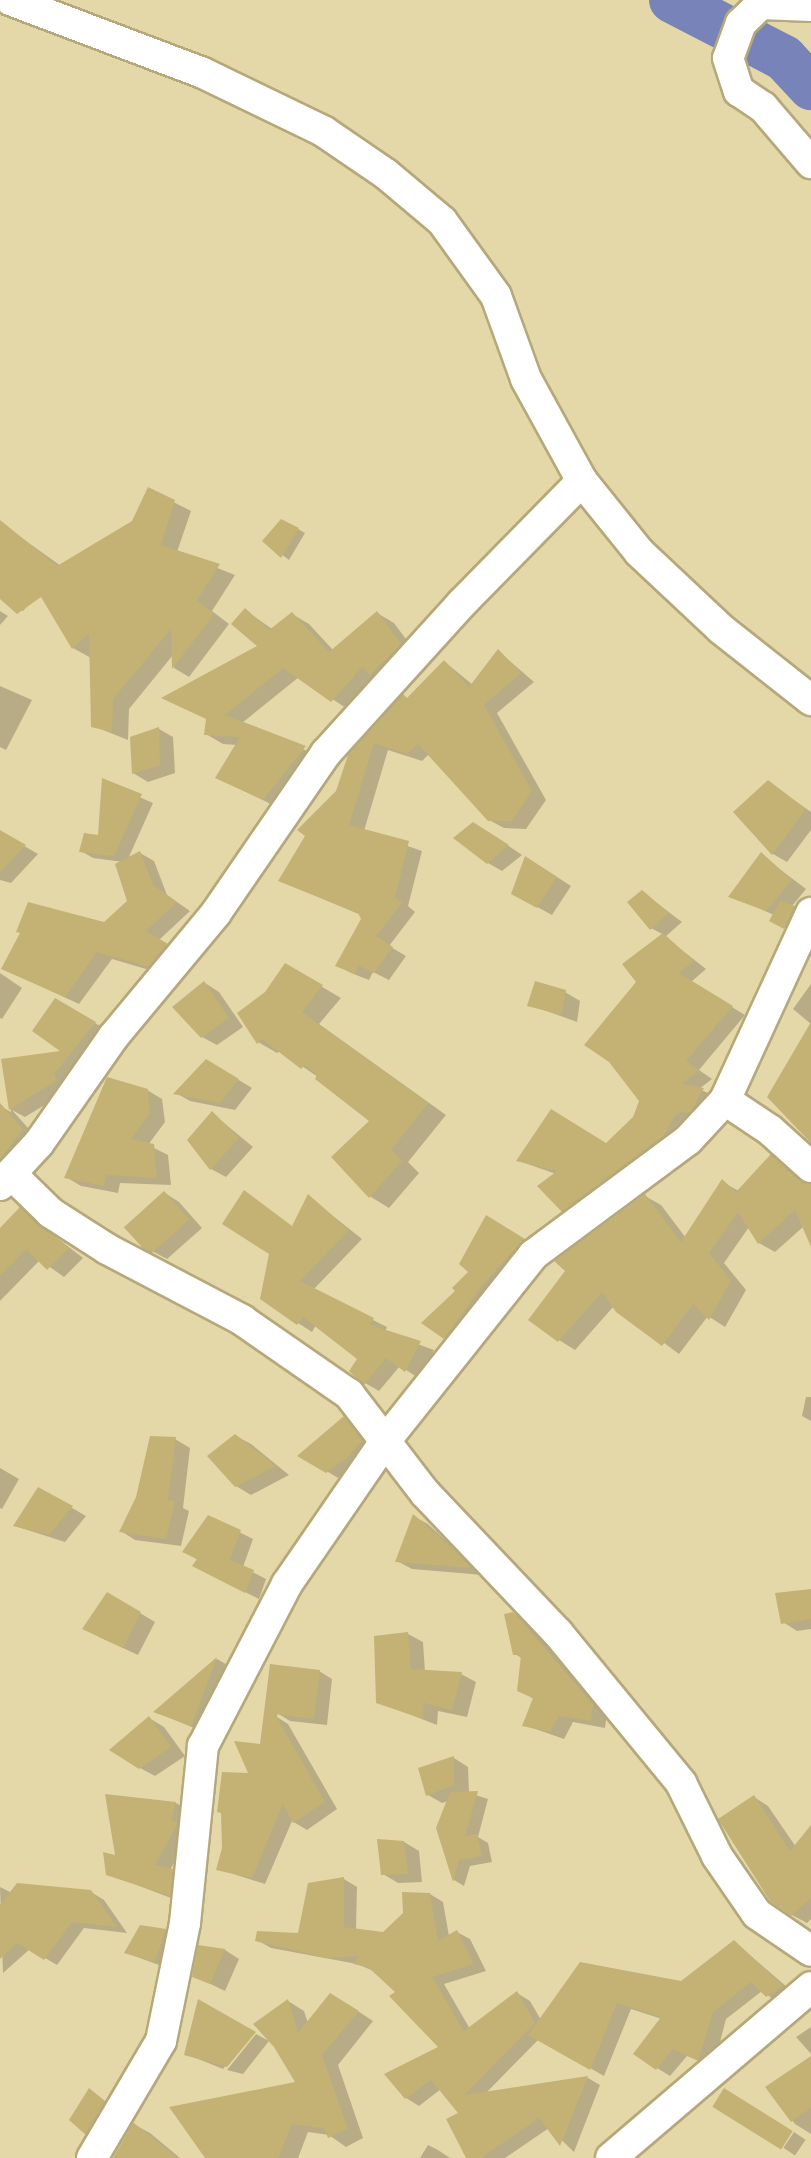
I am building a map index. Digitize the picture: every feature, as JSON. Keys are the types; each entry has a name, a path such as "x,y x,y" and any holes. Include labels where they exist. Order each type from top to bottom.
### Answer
{"street":[{"path":"10,0 201,72 323,131 386,174 442,222 496,296 526,379 582,481 639,552 721,629 811,699"},
{"path":"806,0 811,5"},
{"path":"811,5 761,4 741,23 728,58 739,91 763,107 811,163"},
{"path":"582,481 462,603 326,753 216,913 114,1036 39,1143 5,1179 107,1249 242,1320 349,1394 425,1493 558,1633 681,1783 717,1856 757,1914 811,1951"},
{"path":"92,2158 162,2041 185,1923 203,1746 288,1584 386,1440 533,1255 688,1140 725,1100 811,913"},
{"path":"725,1100 770,1130 811,1167"},
{"path":"611,2158 811,1987"}],"building":[{"path":"148,487 175,500 161,545 220,564 197,600 214,614 172,669 171,629 113,699 112,732 91,727 89,634 72,649 41,597 17,614 0,599 0,520 57,566 132,521"},
{"path":"281,519 299,528 281,558 262,541"},
{"path":"245,608 269,630 292,612 329,652 377,611 401,644 370,675 362,667 331,702 283,668 225,715 306,746 263,800 215,778 240,737 204,735 206,719 161,698 257,646 231,624"},
{"path":"498,649 521,673 484,705 532,791 512,821 488,821 418,744 407,754 374,743 349,825 409,841 395,897 402,903 376,936 393,947 374,973 358,965 355,974 335,966 361,919 358,913 278,881 305,836 297,830 336,791 348,755 403,694 407,698 444,660 469,687"},
{"path":"159,727 160,765 132,774 130,737"},
{"path":"102,778 142,794 114,856 79,852 84,833 98,835"},
{"path":"768,780 806,809 772,855 733,812"},
{"path":"473,822 509,845 487,864 453,838"},
{"path":"0,830 26,845 0,872"},
{"path":"140,851 153,885 177,902 146,931 168,944 149,967 97,952 65,997 1,969 20,933 16,932 28,902 104,922 127,901 115,864"},
{"path":"761,852 792,880 766,911 728,897"},
{"path":"525,856 557,877 537,908 511,894"},
{"path":"642,890 669,913 650,930 627,902"},
{"path":"780,901 795,906 784,929 769,921"},
{"path":"663,933 694,961 679,973 733,1006 686,1061 699,1070 682,1084 704,1088 690,1112 677,1113 663,1136 562,1212 537,1186 557,1171 516,1161 551,1109 606,1143 633,1117 639,1101 609,1062 584,1045 636,982 622,964"},
{"path":"285,963 323,985 302,1012 428,1103 391,1150 402,1161 369,1198 331,1157 369,1121 315,1079 317,1075 305,1065 301,1069 262,1039 257,1044 237,1013 265,992"},
{"path":"204,981 229,1018 201,1038 172,1007"},
{"path":"535,981 566,990 562,1015 527,1006"},
{"path":"55,998 96,1022 54,1074 57,1080 9,1110 1,1059 60,1051 32,1031"},
{"path":"811,1022 811,1143 767,1097"},
{"path":"206,1059 239,1079 220,1103 173,1094"},
{"path":"107,1077 148,1089 150,1113 131,1139 154,1144 157,1178 106,1175 104,1186 64,1178"},
{"path":"0,1103 23,1129 0,1159"},
{"path":"212,1111 239,1138 210,1170 187,1140"},
{"path":"771,1154 799,1180 811,1184 811,1247 795,1210 758,1244 738,1212 709,1253 731,1280 709,1320 693,1304 662,1346 616,1312 602,1292 558,1342 528,1320 565,1271 554,1261 645,1194 681,1242 722,1179 736,1192"},
{"path":"244,1190 292,1226 308,1194 349,1230 300,1281 374,1318 370,1325 421,1341 405,1372 386,1358 364,1385 349,1371 357,1359 303,1317 297,1325 260,1299 269,1254 222,1224"},
{"path":"164,1191 189,1219 149,1255 124,1227"},
{"path":"20,1207 69,1248 47,1270 26,1249 0,1276 0,1228"},
{"path":"486,1215 525,1239 483,1284 444,1339 421,1323 455,1291 452,1288 468,1272 459,1264"},
{"path":"344,1416 362,1440 349,1456 326,1473 297,1456"},
{"path":"235,1434 276,1466 235,1487 207,1456"},
{"path":"150,1436 176,1437 168,1500 175,1501 166,1539 119,1532 136,1497"},
{"path":"38,1487 73,1506 49,1535 13,1526"},
{"path":"413,1514 459,1554 472,1568 395,1562"},
{"path":"208,1515 241,1530 230,1560 254,1570 245,1593 192,1566 197,1559 182,1552"},
{"path":"811,1589 811,1619 781,1624 775,1593"},
{"path":"107,1592 141,1612 123,1648 82,1629"},
{"path":"513,1612 593,1704 591,1721 559,1716 550,1732 522,1726 533,1698 517,1691 521,1655 513,1655 504,1614"},
{"path":"408,1632 411,1669 462,1672 452,1710 424,1703 423,1719 376,1703 374,1636"},
{"path":"217,1657 191,1726 153,1712"},
{"path":"270,1664 320,1670 314,1719 275,1714 325,1802 293,1823 283,1804 252,1878 216,1870 222,1848 221,1813 217,1812 222,1772 248,1773 234,1741 260,1744"},
{"path":"149,1716 171,1747 139,1769 109,1750"},
{"path":"454,1756 454,1785 426,1796 418,1768"},
{"path":"478,1791 465,1836 477,1834 482,1856 459,1860 453,1882 436,1828 450,1792"},
{"path":"105,1794 176,1802 171,1820 178,1823 155,1865 173,1869 170,1896 106,1875 103,1852 115,1855"},
{"path":"754,1795 790,1851 811,1825 811,1898 791,1916 770,1901 718,1819"},
{"path":"377,1839 404,1841 408,1874 381,1875"},
{"path":"344,1877 344,1927 383,1932 403,1913 402,1892 430,1893 438,1941 457,1930 474,1964 432,1977 464,2031 517,1991 535,2023 464,2095 588,2076 560,2146 539,2118 481,2158 466,2158 446,2119 458,2113 431,2080 405,2099 384,2074 438,2047 389,1996 395,1992 368,1967 353,1964 359,1956 327,1958 255,1941 257,1931 298,1933 308,1883"},
{"path":"17,1883 91,1890 117,1927 72,1922 44,1960 17,1943 0,1959 0,1905"},
{"path":"140,1925 166,1929 155,1962 124,1953"},
{"path":"734,1940 783,1986 766,1997 751,1982 713,2012 698,2061 673,2049 656,2070 633,2054 661,2017 617,2003 590,2070 528,2035 580,1962 681,1981"},
{"path":"198,1945 225,1949 210,1984 192,1977"},
{"path":"330,1993 359,2011 322,2055 348,2129 328,2138 324,2128 292,2124 278,2158 205,2158 169,2107 295,2082 274,2047 253,2024 288,1999 298,2033"},
{"path":"198,1999 256,2032 227,2067 184,2055"},
{"path":"811,2056 811,2108 791,2122 765,2087"},
{"path":"89,2088 105,2101 86,2135 69,2120"},
{"path":"724,2088 793,2131 781,2150 712,2107"},
{"path":"134,2123 178,2158 113,2158"}],"waterway":[{"path":"672,0 784,58 811,87"}]}
